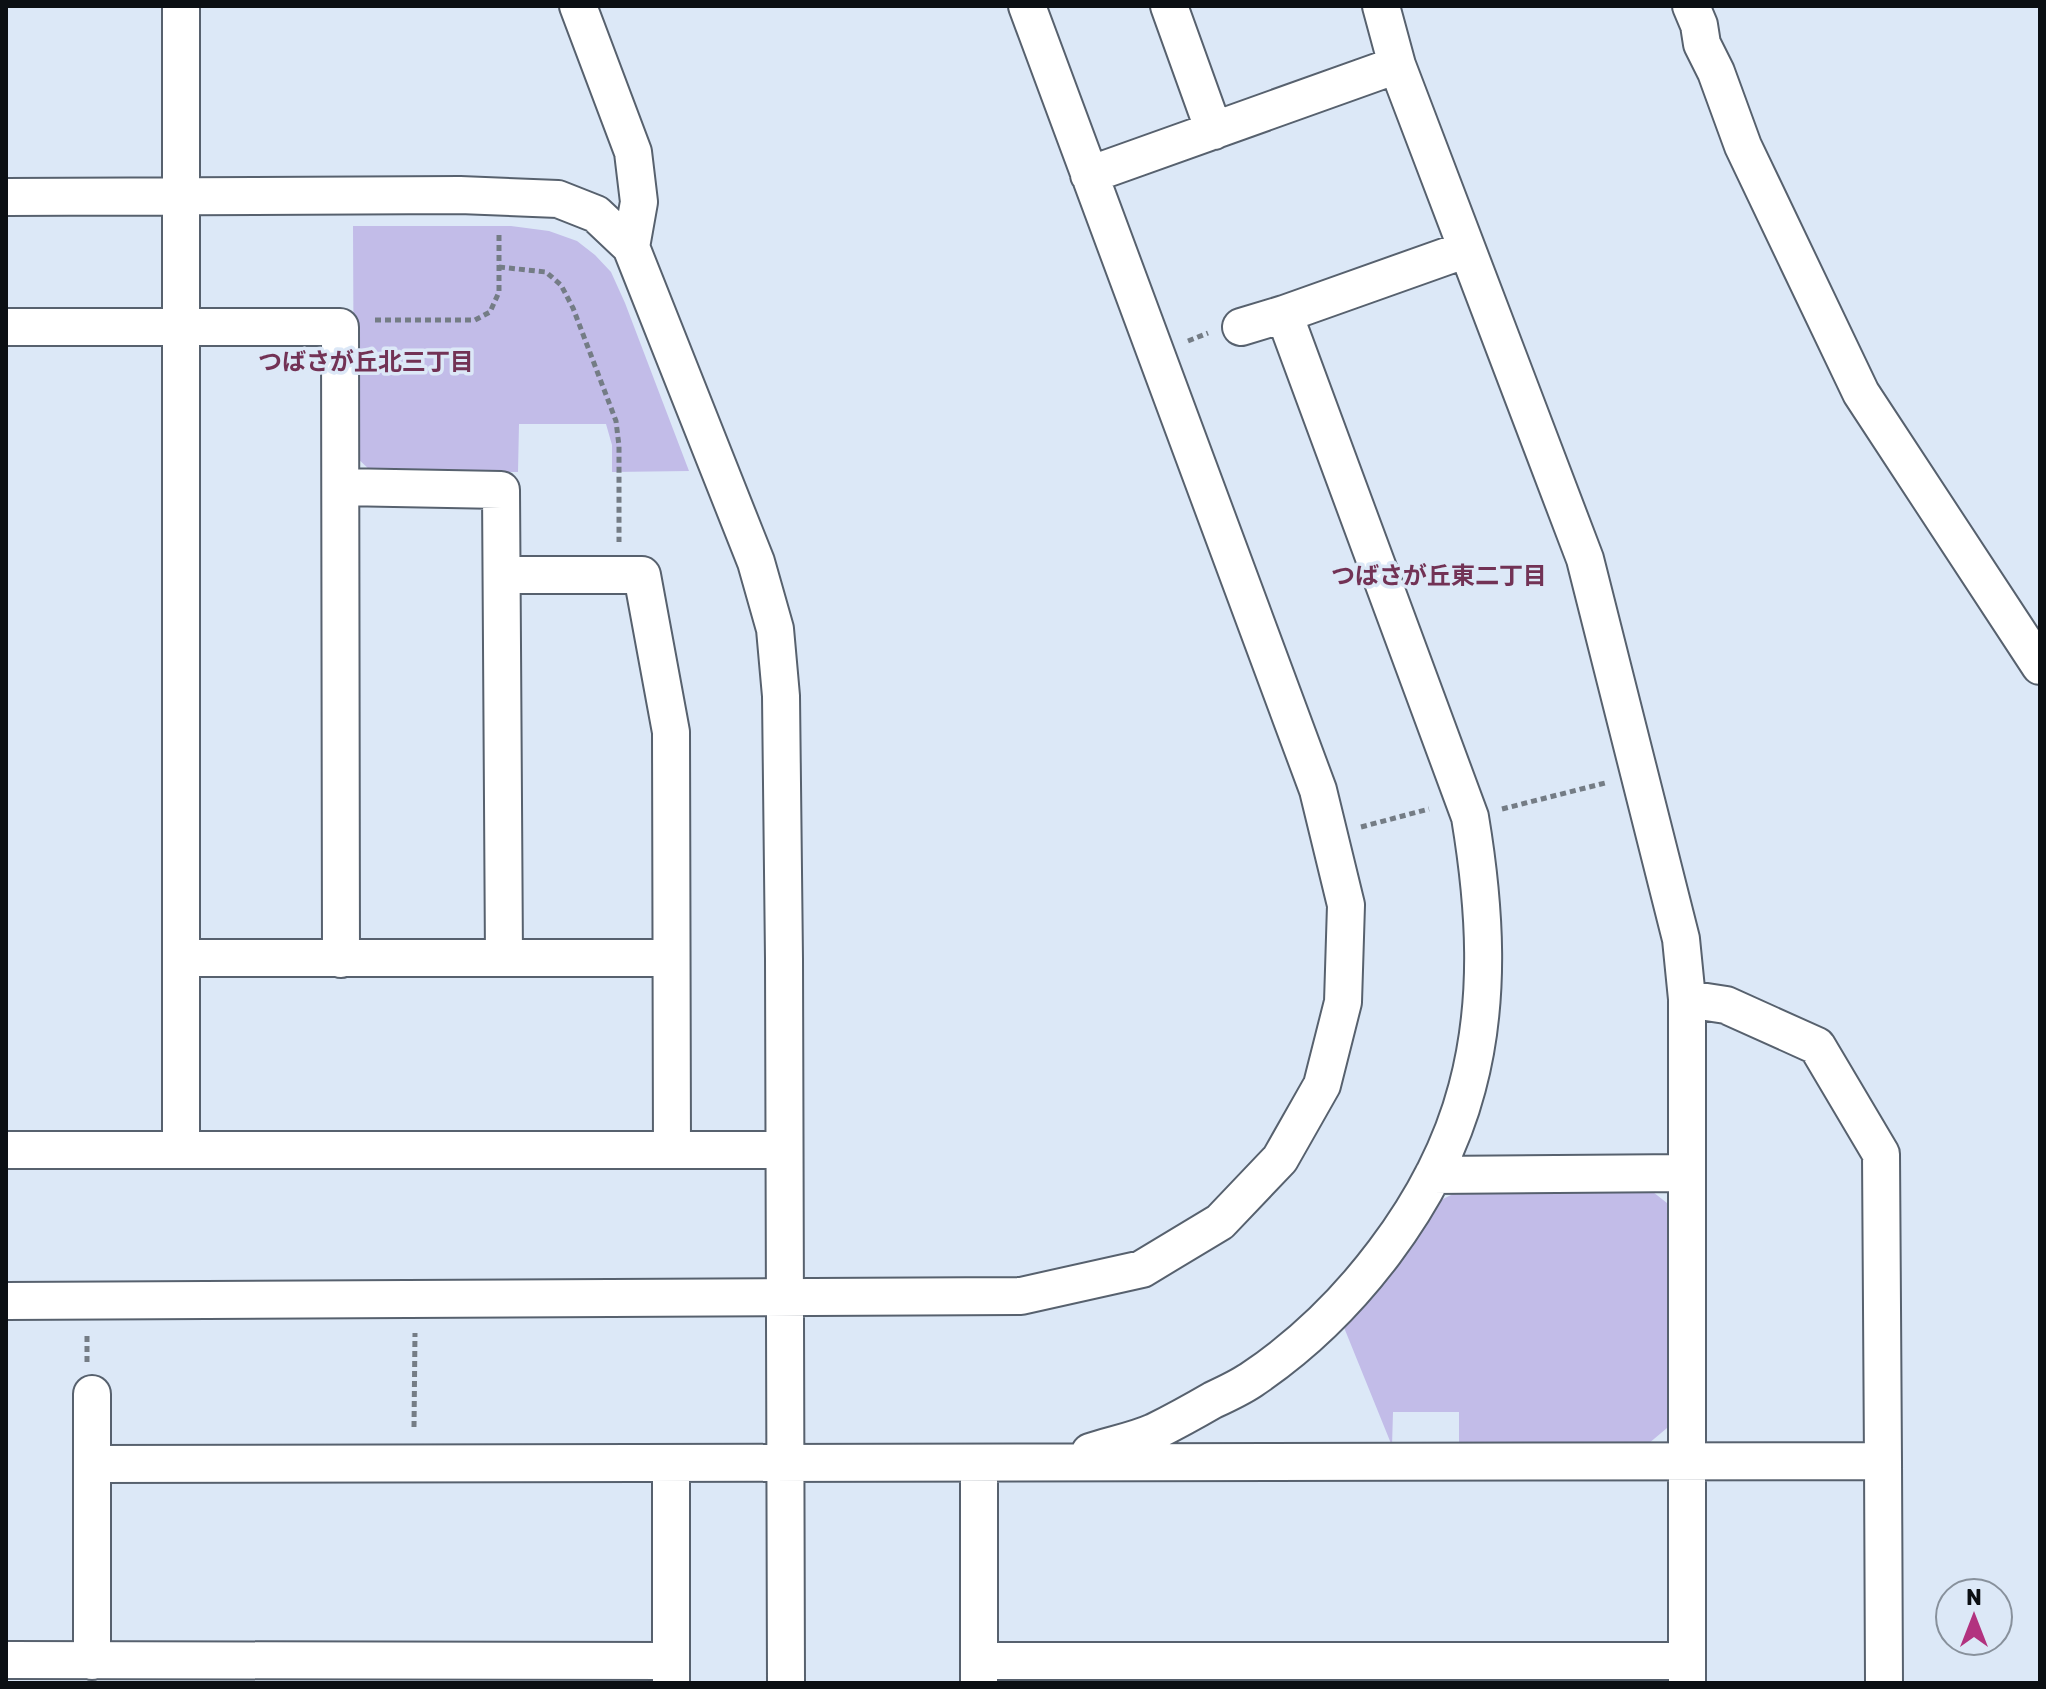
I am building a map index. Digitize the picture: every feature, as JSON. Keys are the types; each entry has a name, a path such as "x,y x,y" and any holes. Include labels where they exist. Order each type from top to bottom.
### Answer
{"street":[{"path":"181,6 181,1150"},
{"path":"578,6 633,152 639,202 631,247"},
{"path":"6,1301 1021,1296 1142,1269 1220,1222 1280,1159 1322,1085 1343,1002 1346,905 1318,790 1027,6"},
{"path":"1169,6 1214,131"},
{"path":"979,1464 979,1672 1687,1672 1687,999 1681,939 1585,559 1397,65 1381,6"},
{"path":"1691,6 1699,25 1702,44 1716,72 1743,146 1861,393 2040,666"},
{"path":"1089,175 1397,65"},
{"path":"6,197 558,199 596,214 631,247 756,562 775,629 781,696 786,1683"},
{"path":"1241,327 1467,249"},
{"path":"1055,1463 1152,1433 1250,1381 1310,1333 1370,1271 1433,1175 1467,1089 1479,1028 1484,953 1481,882 1467,808 1284,314"},
{"path":"6,327 340,327 341,959"},
{"path":"341,487 501,490 504,958"},
{"path":"502,575 642,575 671,732 672,1150"},
{"path":"181,958 671,958"},
{"path":"1687,999 1726,1005 1817,1046 1881,1154 1884,1683"},
{"path":"6,1150 784,1150"},
{"path":"1433,1175 1687,1173"},
{"path":"92,1394 92,1661"},
{"path":"92,1464 1883,1461"},
{"path":"6,1660 671,1672 671,1464"}],"path":[{"path":"340,327 361,320 475,320 490,312 499,292 498,197"},
{"path":"499,267 546,272 561,285 573,308 616,421 619,446 619,575"},
{"path":"1155,352 1213,332 1241,327"},
{"path":"1329,835 1640,775"},
{"path":"414,1464 415,1300"},
{"path":"87,1301 87,1375 92,1394"}],"shaded area":[{"path":"353,226 511,226 549,231 577,241 611,272 689,471 612,472 612,445 606,424 519,424 518,472 372,472 354,455"},
{"path":"1457,1192 1653,1192 1667,1203 1667,1428 1648,1444 1459,1445 1459,1412 1393,1412 1392,1446 1343,1325 1433,1204"}],"district":[{"name":"つばさが丘北三丁目","path":"366,362"},
{"name":"つばさが丘東二丁目","path":"1439,576"}]}
